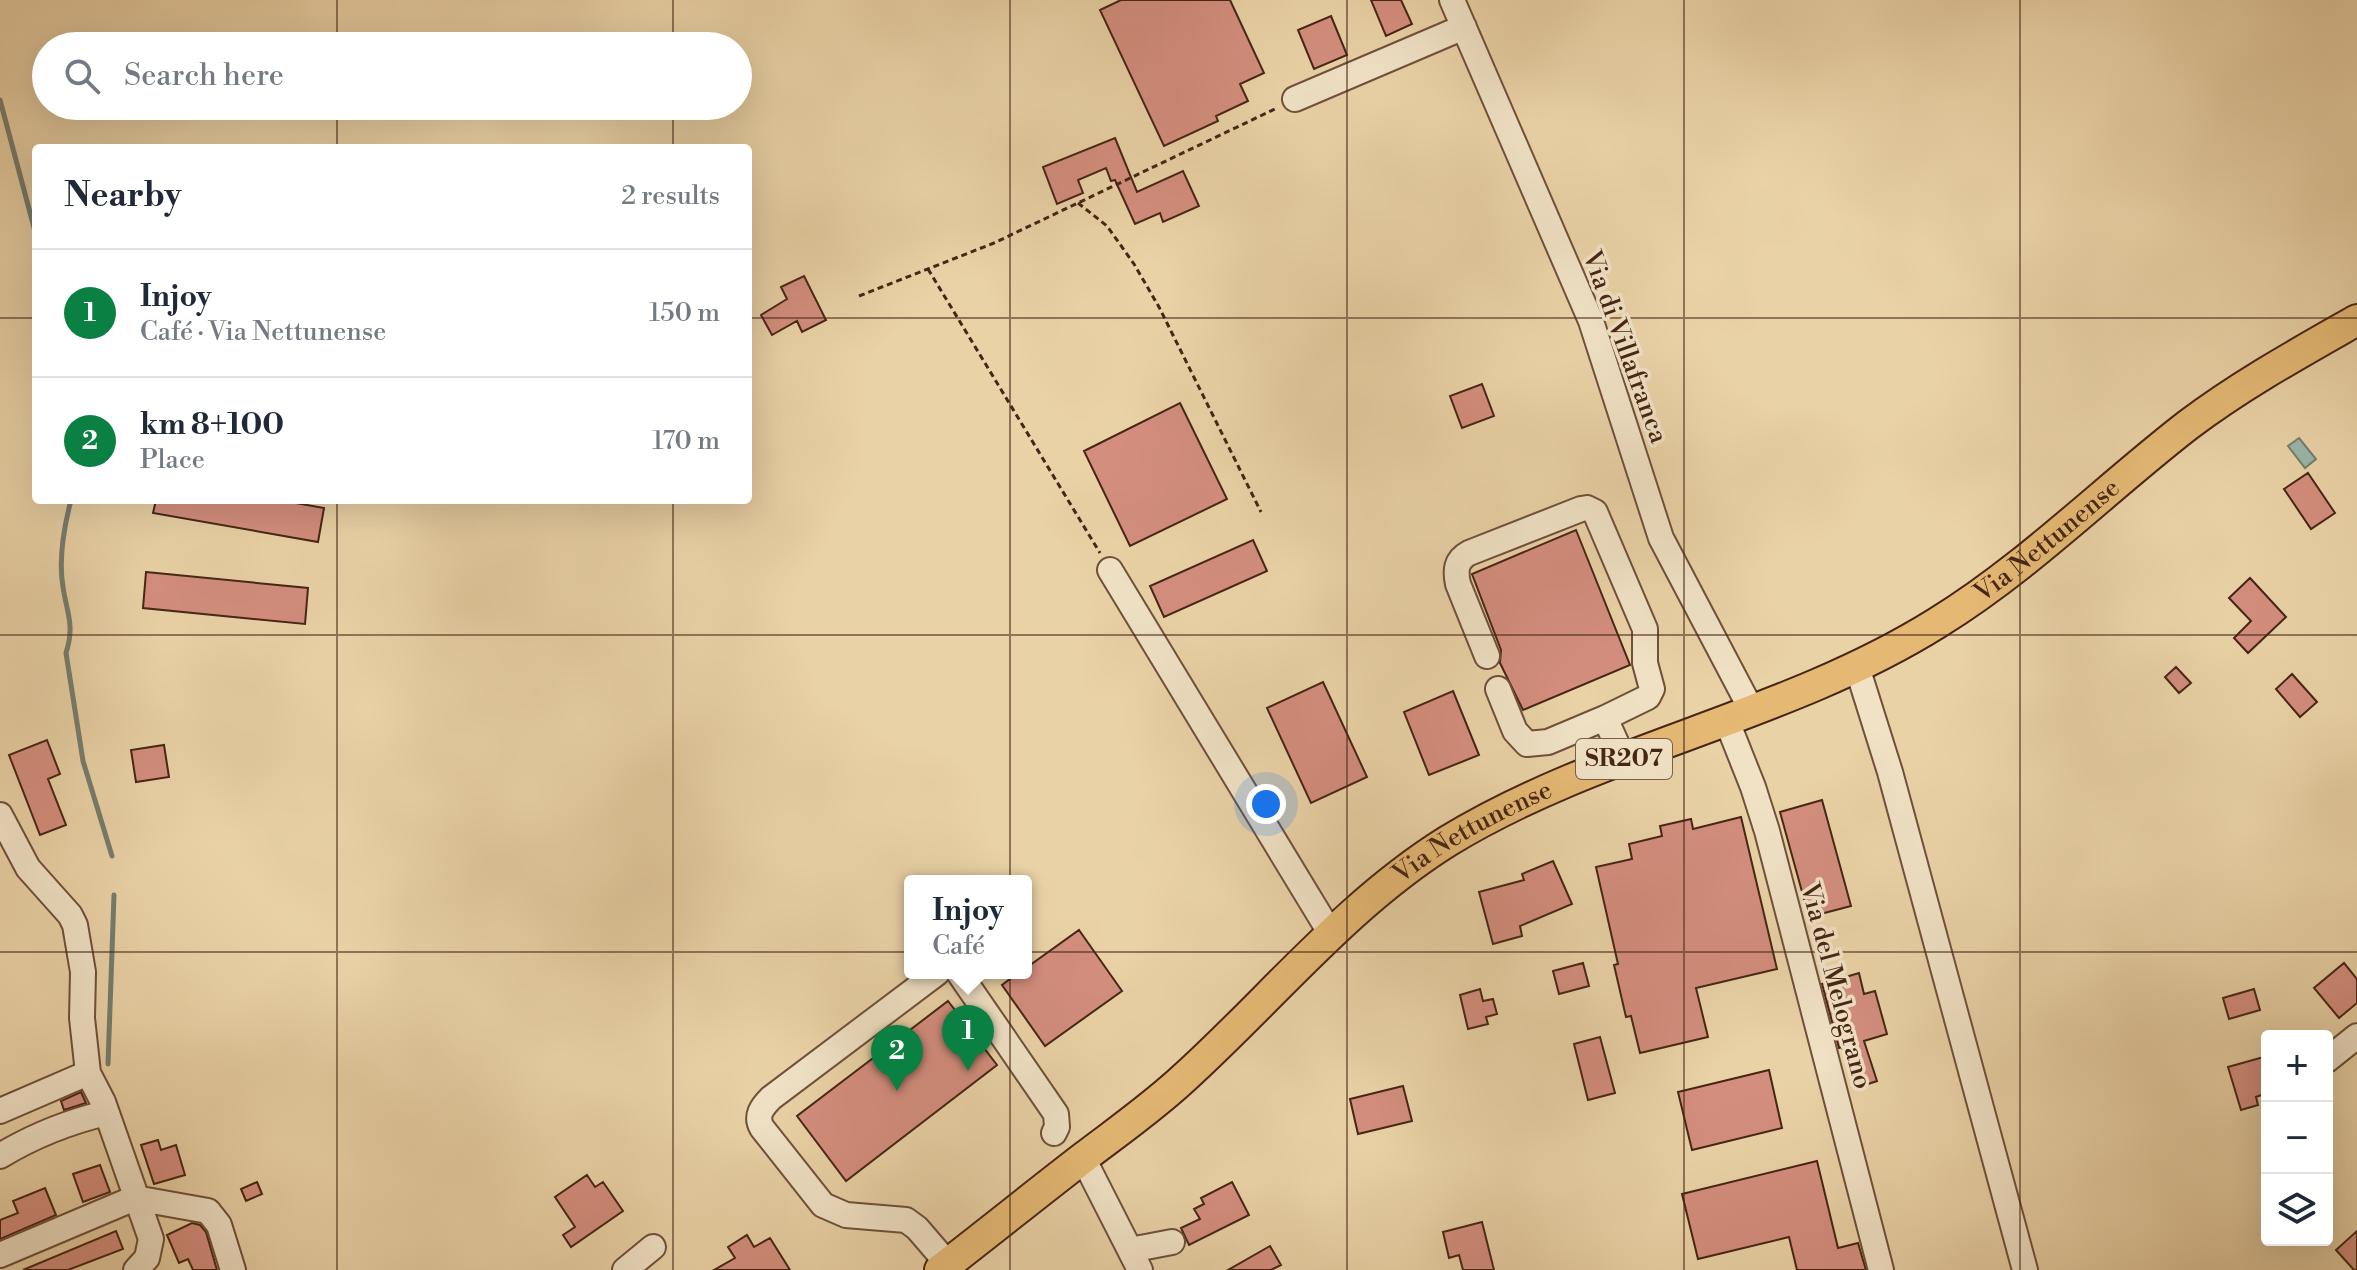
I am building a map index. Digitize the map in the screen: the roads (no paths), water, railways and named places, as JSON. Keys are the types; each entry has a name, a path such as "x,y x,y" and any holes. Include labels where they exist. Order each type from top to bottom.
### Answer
{"main road":[{"name":"Via Nettunense","path":"944,1267 1181,1081 1331,934 1400,875 1452,839 1541,794 1857,667 1933,626 1974,599 2218,403 2357,320"}],"street":[{"name":"Via di Villafranca","path":"1452,0 1591,321 1661,538 1739,714"},
{"path":"1295,99 1464,27"},
{"path":"1487,656 1458,584 1456,572 1460,560 1469,553 1567,515 1591,509 1598,516 1645,629 1645,663 1652,689 1648,697 1548,742 1527,744 1515,731 1498,689"},
{"path":"1110,570 1331,934"},
{"path":"1857,667 1903,817 2025,1270"},
{"name":"Via del Melograno","path":"1739,714 1753,787 1881,1270"},
{"path":"1605,718 1624,760"},
{"path":"0,815 28,868 70,915 75,925 83,972 82,1018 88,1073 106,1113 151,1245 147,1258 136,1270"},
{"path":"929,979 771,1098 762,1108 759,1120 762,1128 823,1205 846,1215 906,1220 917,1228 944,1267"},
{"path":"963,979 1056,1114 1054,1133"},
{"path":"2333,1055 2357,1036"},
{"path":"0,1111 88,1073"},
{"path":"0,1156 73,1121 106,1113"},
{"path":"1083,1158 1135,1260 1172,1242"},
{"path":"0,1255 135,1198 208,1211 218,1222 233,1270"},
{"path":"625,1270 653,1247"}],"waterway":[{"path":"0,100 32,220"},
{"path":"70,504 61,554 70,627 66,653 83,761 112,856"},
{"path":"108,1064 114,895"}],"place":[{"name":"Injoy","path":"968,1071"},
{"name":"km 8+100","path":"897,1091"}]}
